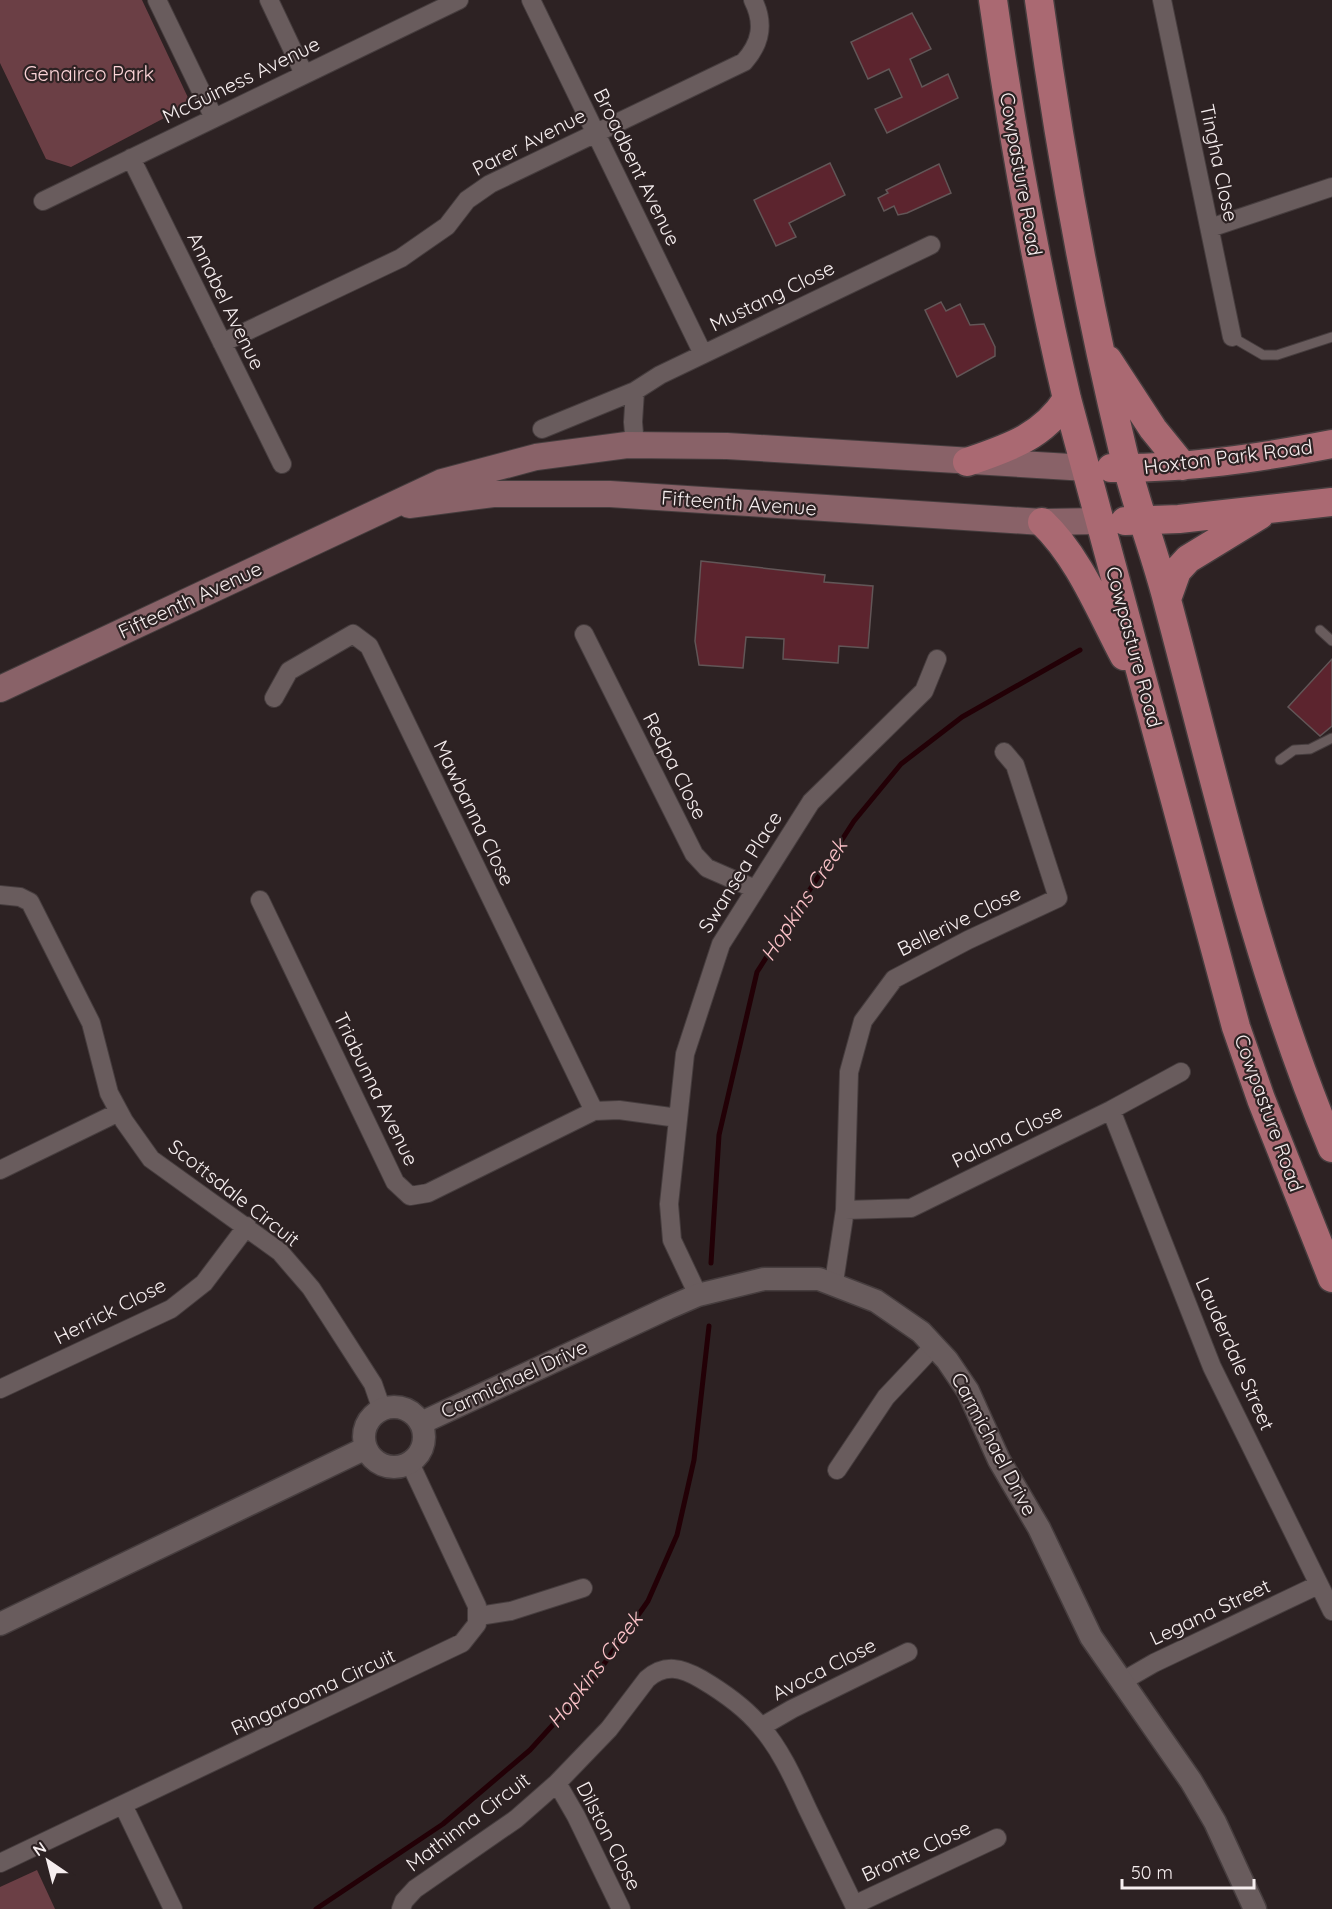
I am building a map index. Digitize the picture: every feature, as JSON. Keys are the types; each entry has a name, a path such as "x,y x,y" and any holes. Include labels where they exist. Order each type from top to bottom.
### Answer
{"main road":[{"name":"Cowpasture Road","path":"993,0 1012,134 1042,294 1067,399 1236,1027 1261,1099 1332,1278"},
{"path":"1039,0 1067,188 1098,344 1127,468 1167,599 1234,855 1310,1094 1332,1148"},
{"path":"1098,344 1153,429 1183,466"},
{"path":"967,462 1014,446 1042,430 1056,417 1067,399"},
{"name":"Hoxton Park Road","path":"1087,468 1183,466 1276,455 1332,444"},
{"name":"Fifteenth Avenue","path":"0,689 379,509 442,482 536,457 635,445 727,446 1087,468"},
{"name":"Fifteenth Avenue","path":"379,509 493,494 610,494 1042,522 1100,521"},
{"path":"1100,521 1141,520 1332,502"},
{"path":"1167,599 1177,571 1188,559 1270,509"},
{"path":"1042,522 1057,536 1068,553 1149,703"}],"street":[{"path":"157,0 214,118"},
{"path":"269,0 304,74"},
{"name":"McGuiness Avenue","path":"43,201 459,0"},
{"name":"Broadbent Avenue","path":"531,0 703,354"},
{"name":"Parer Avenue","path":"222,343 401,258 447,226 467,200 490,184 744,62 754,50 760,36 761,21 753,0"},
{"name":"Tingha Close","path":"1162,0 1232,337"},
{"name":"Annabel Avenue","path":"131,158 282,464"},
{"path":"1210,228 1332,187"},
{"name":"Mustang Close","path":"542,429 635,391 660,375 931,245"},
{"path":"635,391 635,445"},
{"name":"Mawbanna Close","path":"274,698 289,671 353,634 369,646 594,1111"},
{"name":"Redpa Close","path":"584,634 694,854 707,868 755,889"},
{"name":"Swansea Place","path":"698,1295 672,1240 669,1204 686,1054 701,1000 721,944 811,802 924,691 937,659"},
{"name":"Bellerive Close","path":"834,1282 844,1210 849,1072 863,1021 876,1000 894,979 968,940 1058,898 1015,765 1004,752"},
{"name":"Scottsdale Circuit","path":"0,895 20,897 30,902 91,1023 109,1093 151,1159 280,1252 311,1288 373,1384 382,1410"},
{"name":"Triabunna Avenue","path":"260,900 395,1182 410,1196 428,1193 594,1111 619,1110 678,1118"},
{"name":"Palana Close","path":"844,1210 911,1208 1111,1110 1181,1072"},
{"name":"Lauderdale Street","path":"1111,1110 1212,1367 1332,1611"},
{"path":"0,1170 119,1112"},
{"name":"Herrick Close","path":"0,1389 171,1309 204,1283 247,1226"},
{"name":"Carmichael Drive","path":"421,1423 698,1295 764,1279 819,1279 834,1282 891,1310 934,1346 968,1391 999,1460 1039,1528 1091,1636 1121,1682 1171,1750 1204,1802 1256,1909"},
{"path":"837,1470 886,1397 934,1346"},
{"path":"403,1408 411,1412 421,1423 424,1444 410,1462 394,1467 384,1466 371,1457 366,1449 365,1428 369,1420 382,1410 403,1408"},
{"path":"0,1624 366,1449"},
{"path":"410,1462 474,1598 479,1616 511,1611 583,1588"},
{"name":"Legana Street","path":"1121,1682 1154,1663 1318,1585"},
{"name":"Ringarooma Circuit","path":"2,1856 124,1807 451,1651 471,1634 479,1616"},
{"name":"Avoca Close","path":"761,1726 908,1652"},
{"name":"Mathinna Circuit","path":"402,1909 404,1901 416,1889 516,1819 556,1784 609,1729 647,1679 662,1669 682,1670 709,1684 728,1696 761,1726 790,1773 855,1907"},
{"name":"Dilston Close","path":"556,1784 576,1816 621,1909"},
{"path":"124,1807 173,1909"},
{"name":"Bronte Close","path":"855,1907 997,1838"}],"lane":[{"path":"1232,337 1263,355 1277,355 1332,337"},
{"path":"1320,630 1332,641"},
{"path":"1280,759 1294,750 1310,749 1332,738"}],"green space":[{"name":"Genairco Park","path":"0,0 142,0 191,104 71,167 46,159 0,63"},
{"path":"37,1870 55,1909 0,1909 0,1887"}],"building":[{"path":"912,13 931,49 910,59 922,87 948,74 958,98 887,133 875,109 902,97 889,69 868,79 851,42"},
{"path":"830,163 845,195 789,223 796,237 776,246 754,200"},
{"path":"939,164 951,193 907,213 898,215 894,206 884,211 878,198 888,193 886,190"},
{"path":"941,302 946,311 960,304 970,325 984,324 995,347 995,356 957,377 925,310"},
{"path":"701,561 825,575 824,582 873,586 868,648 839,646 838,663 783,659 784,639 746,637 743,668 699,665 695,641"},
{"path":"1332,659 1332,726 1320,736 1288,707"}],"waterway":[{"name":"Hopkins Creek","path":"711,1263 719,1135 757,972 854,821 901,764 962,717 1080,650"},
{"name":"Hopkins Creek","path":"316,1909 443,1824 530,1750 590,1684 648,1601 677,1535 694,1460 709,1326"}]}
